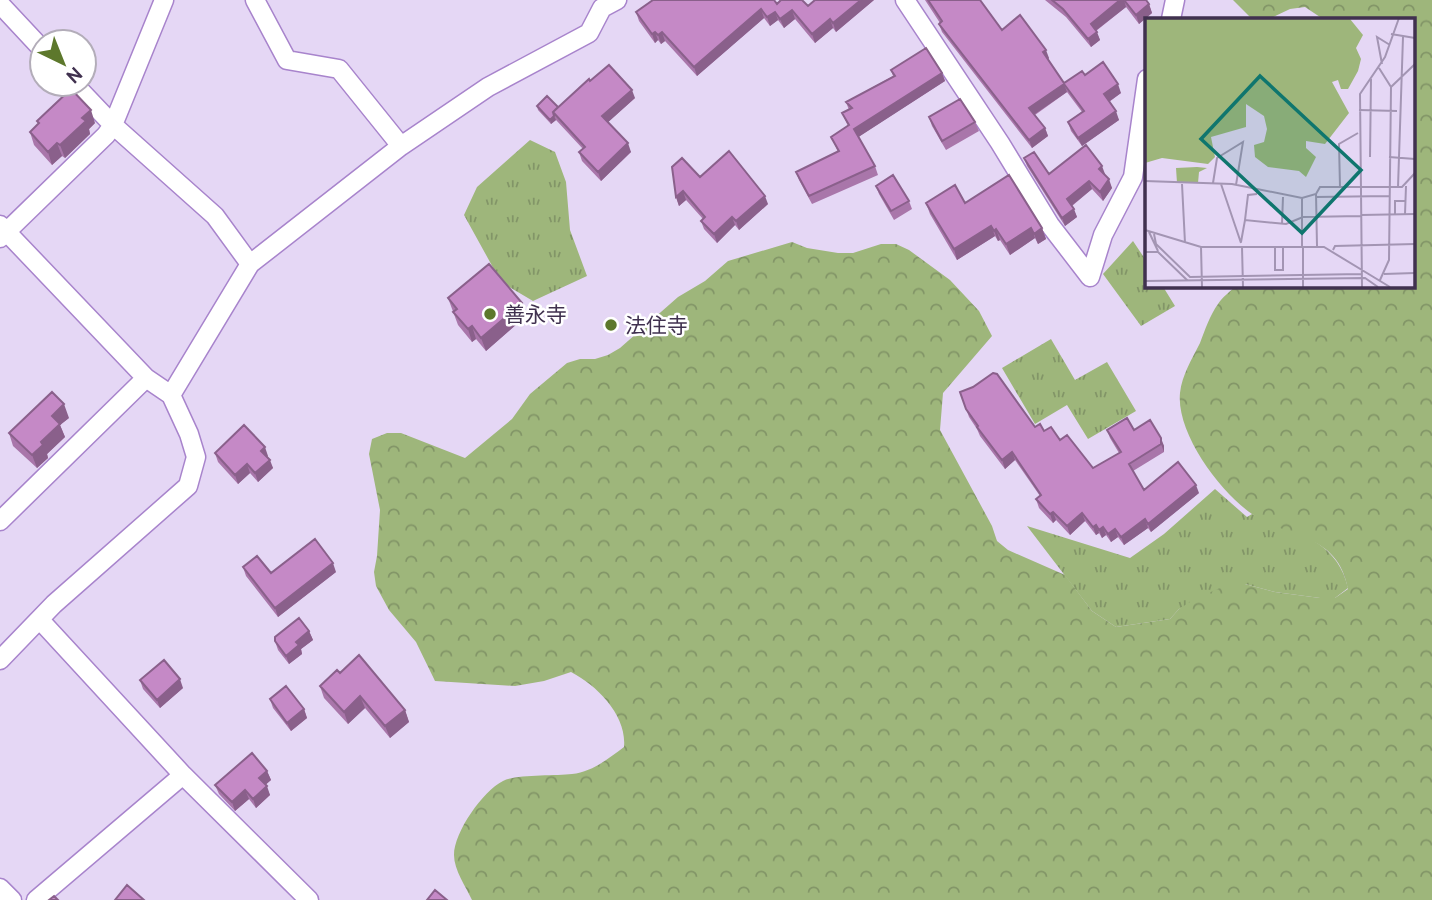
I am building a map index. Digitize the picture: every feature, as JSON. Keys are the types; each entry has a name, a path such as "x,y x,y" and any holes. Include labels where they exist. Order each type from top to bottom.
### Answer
{"street":[{"path":"0,660 54,604 188,486 195,457 189,434 171,395 146,378 2,231 106,135 113,125 164,0"},
{"path":"255,0 287,60 339,69 401,146"},
{"path":"905,0 1000,143 1050,225 1090,277 1103,235 1133,177 1145,93"},
{"path":"1171,18 1175,0"},
{"path":"171,395 250,264 401,146 488,87 589,33 608,3"},
{"path":"0,4 28,34"},
{"path":"87,98 113,125 215,216 250,264"},
{"path":"0,521 146,378"},
{"path":"40,621 183,775 309,900"},
{"path":"36,900 183,775"},
{"path":"0,888 12,900"}],"green space":[{"path":"1233,0 1432,0 1432,900 472,900 456,867 455,846 464,824 487,794 495,786 509,779 586,771 624,747 624,735 609,703 591,685 571,672 544,681 515,686 435,681 416,642 389,610 376,586 374,572 380,510 369,454 372,439 387,433 401,433 465,458 512,419 530,394 567,363 580,359 595,359 620,348 678,297 705,281 728,261 792,242 807,248 838,253 853,253 881,244 896,244 909,250 950,280 979,311 992,336 943,393 940,430 992,526 997,541 1008,550 1065,575 1092,611 1116,627 1170,619 1193,600 1231,583 1320,598 1335,598 1348,589 1343,571 1323,547 1252,514 1214,477 1185,426 1180,393 1185,373 1213,313 1222,299 1235,287 1414,287 1414,18 1322,18 1305,7 1290,9 1271,18 1250,17"},
{"path":"530,140 555,152 566,182 570,230 587,276 533,301 501,282 464,215 477,187"},
{"path":"1133,241 1145,259 1145,287 1163,287 1175,306 1141,326 1103,274"},
{"path":"1051,339 1075,380 1107,362 1136,411 1088,439 1067,405 1035,424 1002,368"},
{"path":"1215,489 1247,517 1252,514 1283,526 1324,548 1342,571 1348,588 1335,598 1320,598 1275,592 1245,584 1179,609 1170,619 1116,627 1092,611 1027,526 1130,558 1164,534"}],"building":[{"path":"653,0 774,0 777,4 781,0 802,0 808,6 815,0 861,0 833,23 830,19 812,34 792,10 780,19 775,12 767,17 761,9 694,67 662,32 658,35 655,32 652,34 636,12"},
{"path":"928,0 980,0 1002,30 1020,15 1046,50 1043,52 1064,83 1082,71 1085,75 1103,62 1118,84 1104,94 1116,111 1078,138 1068,122 1084,111 1064,84 1029,108 1045,128 1029,140 939,24 942,21"},
{"path":"1052,0 1120,0 1091,24 1097,32 1088,39"},
{"path":"1124,0 1146,0 1149,4 1136,15"},
{"path":"926,48 942,73 854,129 875,166 809,196 796,172 839,151 831,137 849,125 842,113 852,108 846,102 895,76 891,70"},
{"path":"609,65 632,90 602,116 628,143 598,172 579,152 585,147 553,112 589,79 590,81"},
{"path":"547,96 558,107 550,120 537,106"},
{"path":"61,98 80,98 91,110 82,118 86,121 60,145 57,143 48,152 30,132 39,123 37,121"},
{"path":"960,99 975,122 942,141 929,117"},
{"path":"1086,145 1102,166 1099,169 1109,179 1100,192 1089,181 1067,199 1074,209 1062,218 1024,158 1034,152 1049,174"},
{"path":"729,151 765,196 736,221 732,217 714,234 701,221 705,217 683,191 676,197 672,167 682,158 700,177"},
{"path":"893,175 909,201 891,211 876,186"},
{"path":"1009,175 1042,228 1034,234 1031,228 1006,244 991,226 954,249 926,203 955,185 965,203"},
{"name":"善永寺","path":"489,264 522,303 481,338 472,326 468,329 453,312 457,309 448,298"},
{"path":"993,373 997,374 1035,427 1040,424 1044,431 1051,427 1060,440 1067,435 1093,468 1121,452 1107,430 1127,418 1134,430 1150,420 1161,438 1161,444 1129,464 1144,490 1178,462 1196,485 1148,524 1145,519 1121,537 1115,529 1108,534 1103,527 1099,530 1096,525 1093,527 1082,513 1067,526 1053,512 1050,514 1036,499 1041,495 1012,452 1002,460 966,409 960,392 973,387"},
{"path":"52,392 64,404 52,416 60,424 32,455 9,433"},
{"path":"244,425 265,447 261,451 270,460 255,473 247,464 235,475 215,453"},
{"path":"315,539 333,563 275,608 243,567 257,556 271,573"},
{"path":"299,618 309,631 296,642 299,645 286,656 275,637"},
{"path":"359,655 405,710 385,726 360,696 344,712 320,686 337,670 340,673"},
{"path":"164,660 180,679 157,700 140,680"},
{"path":"286,686 304,709 287,723 270,699"},
{"path":"252,753 267,771 259,778 267,786 253,799 245,790 232,802 215,785"},
{"path":"127,885 144,900 115,900"},
{"path":"435,890 447,900 427,900"}],"place":[{"name":"善永寺","path":"490,314"},
{"name":"法住寺","path":"611,325"}]}
